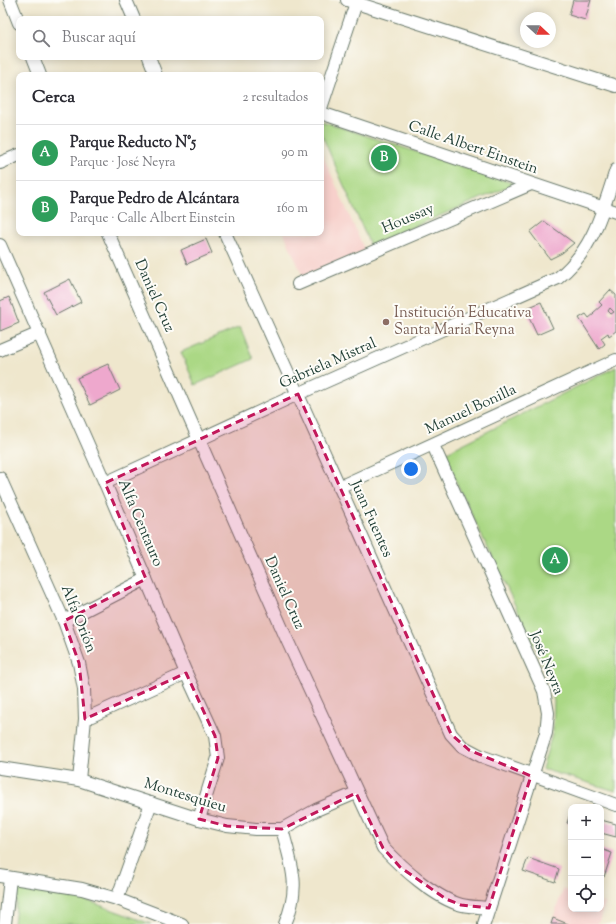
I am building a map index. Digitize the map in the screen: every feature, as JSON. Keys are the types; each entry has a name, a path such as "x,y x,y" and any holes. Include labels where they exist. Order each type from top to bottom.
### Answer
{"street":[{"path":"10,0 16,16"},
{"path":"126,0 133,16"},
{"path":"324,98 353,1 616,86"},
{"path":"34,60 39,72"},
{"path":"150,60 155,72"},
{"name":"Calle Albert Einstein","path":"324,114 616,212"},
{"path":"0,163 16,156"},
{"name":"Gabriela Mistral","path":"106,483 298,394 558,278 570,270 586,250 594,235 616,170"},
{"name":"Houssay","path":"298,284 530,184"},
{"name":"Daniel Cruz","path":"109,236 356,793 383,848 400,867 446,899 461,905 489,908"},
{"name":"Juan Fuentes","path":"226,236 450,734 462,746 475,753 531,776 616,805"},
{"name":"Alfa Centauro","path":"0,245 106,483 186,673 212,729 219,752 214,776 199,819"},
{"path":"0,350 40,333"},
{"name":"Manuel Bonilla","path":"339,487 433,446 616,360"},
{"name":"José Neyra","path":"433,446 544,691 548,712 546,733 484,924"},
{"name":"Alfa Orión","path":"0,478 5,503 64,621 79,663 84,689 85,719 79,780"},
{"path":"64,621 146,579"},
{"path":"85,719 186,673"},
{"name":"Montesquieu","path":"0,768 79,780 199,819 227,826 282,830"},
{"path":"285,924 295,888 292,867 282,830 316,810 356,793"},
{"path":"117,899 151,803"},
{"path":"5,924 5,877 82,889 117,899 182,924"}],"highlighted area":[{"path":"298,394 451,734 469,750 531,776 489,908 461,905 446,899 400,867 383,848 356,793 282,829 227,826 199,819 218,758 215,736 186,673 85,719 79,663 64,621 146,579 105,483"}],"shaded area":[{"path":"324,158 365,251 303,277 285,236 324,236"},
{"path":"563,889 568,891 568,912 602,912 598,924 569,924 553,918"}],"green space":[{"path":"324,122 515,184 370,245 324,140"},
{"path":"240,327 253,359 195,385 181,352"},
{"path":"616,367 616,791 542,769 553,731 554,701 544,666 443,454"},
{"path":"18,888 83,899 151,924 14,924"}],"building":[{"path":"573,0 591,0 585,20 569,15"},
{"path":"544,221 574,243 562,253 550,259 530,232"},
{"path":"206,239 212,253 187,264 181,250"},
{"path":"70,279 81,302 56,315 44,292"},
{"path":"610,290 616,295 616,331 609,336 608,333 601,338 605,344 599,349 579,318 586,314 589,318 594,314 593,313 602,305 599,302","holes":["610,308 614,312 611,314 608,311"]},
{"path":"9,297 19,323 0,331 0,301"},
{"path":"541,302 553,328 537,335 525,309"},
{"path":"108,364 120,390 90,405 77,378"},
{"path":"604,821 616,824 616,837 604,834"},
{"path":"604,850 612,853 604,877"},
{"path":"528,858 559,869 555,882 523,871"},
{"path":"553,918 568,924 551,924"}],"place":[{"name":"Parque Pedro de Alcántara","path":"384,158"},
{"name":"Institución Educativa Santa Maria Reyna","path":"386,322"},
{"name":"Parque Reducto N°5","path":"555,560"}]}
